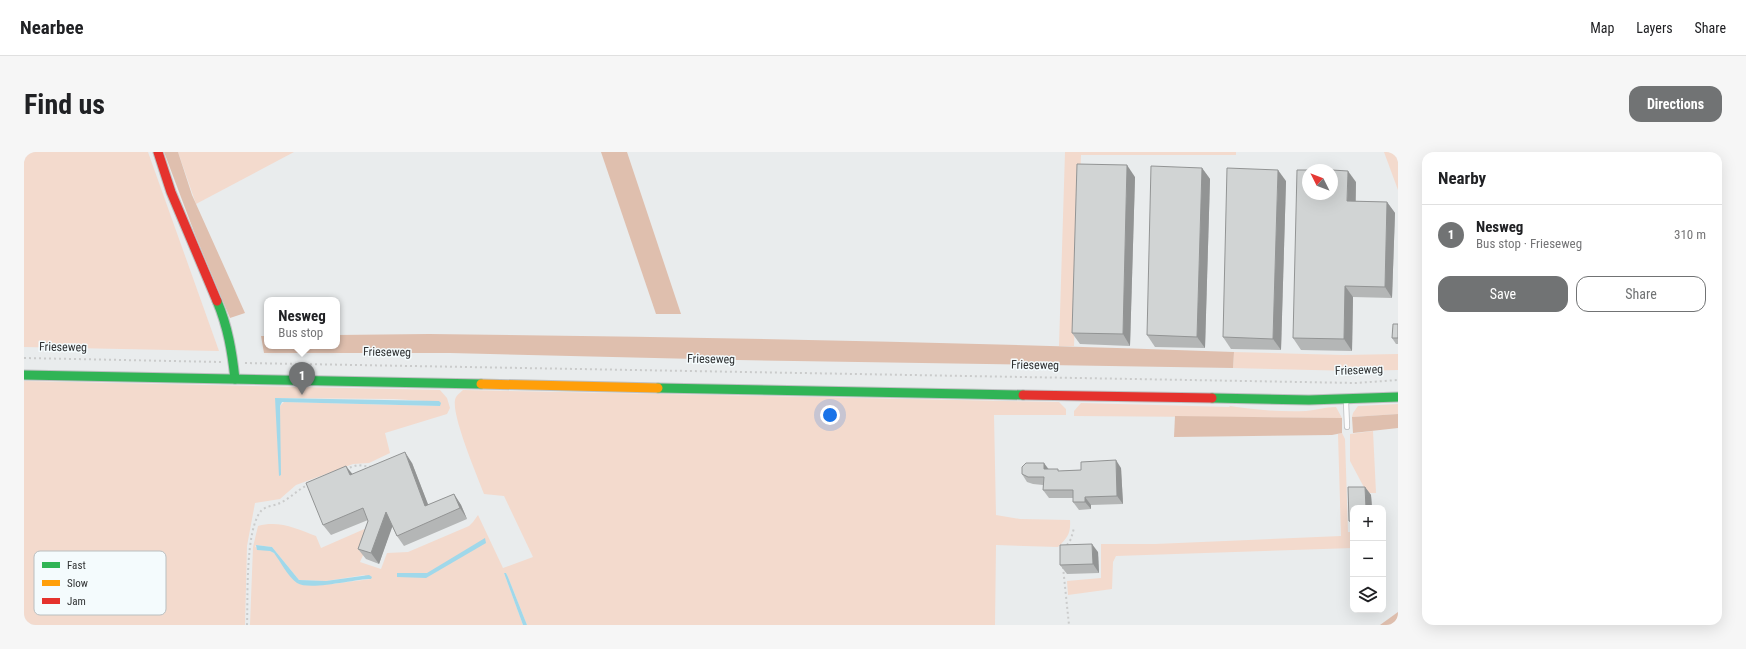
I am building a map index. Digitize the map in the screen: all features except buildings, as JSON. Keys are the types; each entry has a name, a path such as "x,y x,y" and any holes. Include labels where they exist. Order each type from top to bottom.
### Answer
{"main road":[{"path":"158,152 171,192 224,318 232,349 235,379"},
{"path":"24,375 1069,396 1345,399 1398,397"}],"lane":[{"path":"1345,399 1347,426"}],"path":[{"name":"Frieseweg","path":"24,358 1348,383 1398,380"},
{"path":"341,471 358,465 376,467"},
{"path":"247,625 249,546 258,517 261,511 265,508 280,503 299,489 313,483"},
{"path":"1066,546 1074,528"},
{"path":"1063,565 1069,625"}],"shaded area":[{"path":"24,152 148,152 219,351 24,347"},
{"path":"164,152 178,152 192,195 245,313 230,318 196,237"},
{"path":"178,152 294,152 196,204"},
{"path":"601,152 627,152 681,314 656,314"},
{"path":"1065,152 1236,152 1236,155 1081,155 1074,346 1059,346"},
{"path":"1384,152 1398,152 1398,190"},
{"path":"429,334 832,340 1234,352 1233,368 738,360 450,353 264,353 261,336 264,336 264,349 340,349 340,335"},
{"path":"1234,352 1343,355 1398,354 1398,370 1355,371 1233,368"},
{"path":"24,381 440,390 447,398 450,408 447,414 385,433 390,453 369,463 353,464 296,485 280,499 255,503 247,546 245,625 24,625","holes":["275,398 394,399 440,402 440,406 284,402 280,406 276,404"]},
{"path":"463,390 1059,402 1066,409 1066,415 994,415 996,515 1020,519 1070,520 1070,529 1066,538 1058,547 996,545 995,625 527,625 508,577 506,573 504,573 523,625 250,625 253,547 258,526 266,524 288,526 316,536 321,548 369,527 372,535 360,562 381,569 387,553 408,552 469,526 478,515 503,568 533,557 504,496 484,494 457,419 455,400 457,395","holes":["256,545 272,547 299,580 326,581 364,575 371,579 332,584 298,583 274,553 255,547"]},
{"path":"1081,403 1230,406 1258,410 1287,411 1306,411 1336,407 1342,418 1074,416 1074,411"},
{"path":"1398,404 1398,414 1352,417 1358,406"},
{"path":"1398,414 1398,428 1353,433 1352,417"},
{"path":"1175,416 1342,418 1342,433 1332,435 1174,437"},
{"path":"1373,431 1376,493 1367,493 1350,461 1350,434"},
{"path":"1342,433 1345,439 1348,532 1350,532 1350,548 1116,556 1113,562 1112,589 1068,595 1067,581 1101,578 1101,544 1155,544 1341,536 1338,434"},
{"path":"1398,612 1398,625 1380,625"}],"water":[{"path":"275,398 439,401 441,403 440,406 282,402 280,406 281,475 279,476"},
{"path":"485,538 486,543 426,578 397,577 397,573 427,573"},
{"path":"256,545 272,547 299,580 326,581 369,575 372,577 371,579 332,584 312,586 303,585 294,581 274,553 270,551 257,550"},
{"path":"504,573 506,573 508,577 527,625 523,625"}],"traffic: fast":[{"path":"217,301 229,340 235,379"},
{"path":"24,375 481,384"},
{"path":"658,388 1023,395"},
{"path":"1212,398 1309,400 1398,397"}],"traffic: slow":[{"path":"481,384 658,388"}],"traffic: jam":[{"path":"158,152 171,192 217,301"},
{"path":"1023,395 1212,398"}],"place":[{"name":"Nesweg","path":"302,395"}]}
